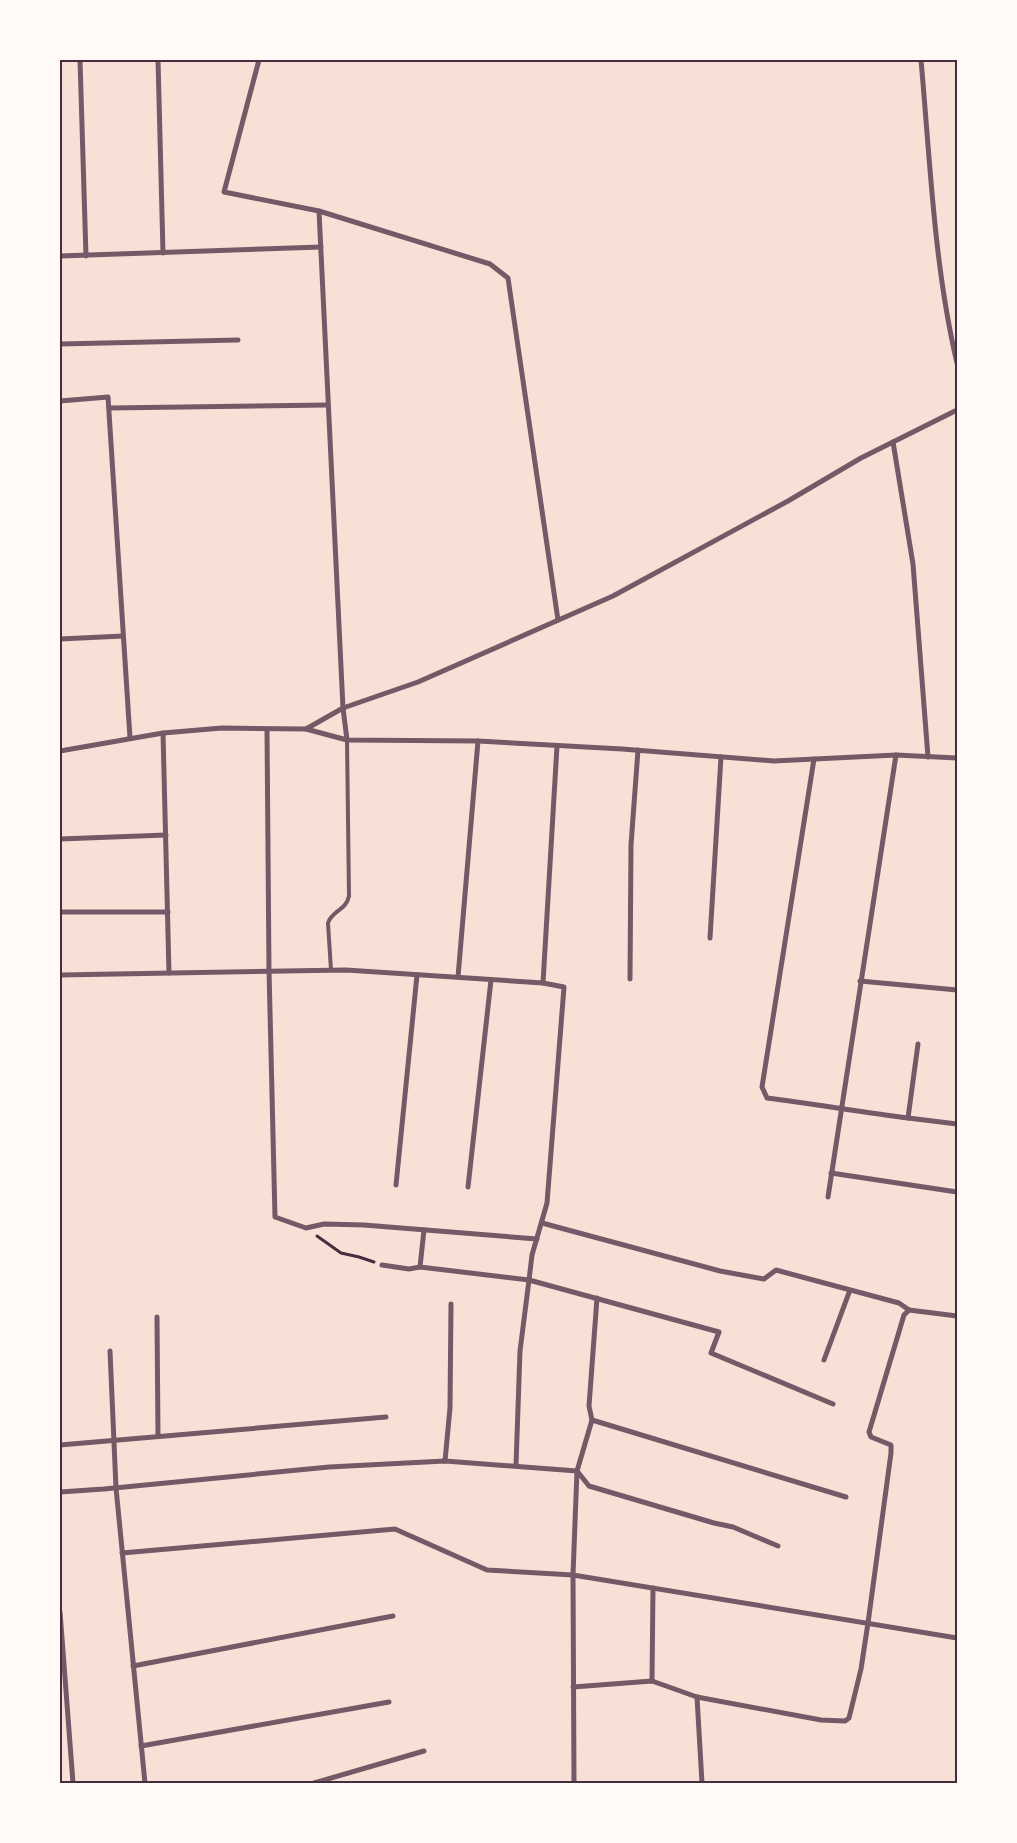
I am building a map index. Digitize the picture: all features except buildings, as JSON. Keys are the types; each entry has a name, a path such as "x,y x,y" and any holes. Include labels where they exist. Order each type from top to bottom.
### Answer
{"street":[{"path":"80,60 86,256"},
{"path":"158,60 163,253"},
{"path":"259,60 224,192 319,210 490,264 508,278 558,620"},
{"path":"921,60 936,232 957,363"},
{"path":"319,210 343,708 347,740"},
{"path":"60,256 320,247"},
{"path":"60,344 238,340"},
{"path":"60,401 108,397 130,738"},
{"path":"109,408 327,405"},
{"path":"306,729 343,708 418,682 622,592 788,502 861,458 957,410"},
{"path":"893,442 913,564 928,757"},
{"path":"60,639 123,636"},
{"path":"60,751 163,733 222,728 306,729 347,740 478,742 638,750 774,761 896,755 957,758"},
{"path":"267,729 269,970 275,1218 306,1228 332,1224 537,1239"},
{"path":"163,733 169,973"},
{"path":"458,977 478,742"},
{"path":"543,983 557,746"},
{"path":"630,979 631,845 638,750"},
{"path":"828,1197 896,755"},
{"path":"710,938 721,757"},
{"path":"814,759 762,1087 767,1098 826,1106 840,1110 957,1124"},
{"path":"60,839 166,835"},
{"path":"60,912 168,912"},
{"path":"60,975 331,970 543,983 564,987 547,1203 532,1255 520,1351 516,1465"},
{"path":"396,1185 417,975"},
{"path":"468,1187 491,980"},
{"path":"860,981 957,990"},
{"path":"908,1118 918,1044"},
{"path":"831,1173 957,1192"},
{"path":"542,1223 720,1271 764,1279 776,1270 898,1303 909,1310 957,1316"},
{"path":"420,1267 424,1230"},
{"path":"382,1265 408,1269 420,1267 529,1280 719,1332 711,1353 833,1404"},
{"path":"824,1360 850,1290"},
{"path":"574,1783 573,1575 577,1471 592,1420 589,1406 596,1298"},
{"path":"445,1461 450,1408 451,1304"},
{"path":"573,1687 652,1681 697,1697 821,1720 845,1721 849,1718 868,1623 891,1452 891,1445 871,1437 869,1432 904,1314 909,1310"},
{"path":"157,1317 158,1436"},
{"path":"110,1351 112,1439 145,1783"},
{"path":"60,1444 386,1417"},
{"path":"592,1420 846,1497"},
{"path":"60,1492 329,1467 445,1461 516,1465 577,1471 589,1486 733,1527 778,1546"},
{"path":"122,1553 395,1529 487,1570 573,1575 957,1638"},
{"path":"652,1681 653,1588"},
{"path":"60,1612 73,1783"},
{"path":"133,1666 393,1616"},
{"path":"697,1697 702,1783"},
{"path":"141,1746 389,1702"},
{"path":"314,1783 424,1752"}],"lane":[{"path":"331,970 328,923 330,917 344,907 350,896 347,740"}],"path":[{"path":"306,1228 341,1253 359,1256 382,1265"}]}
